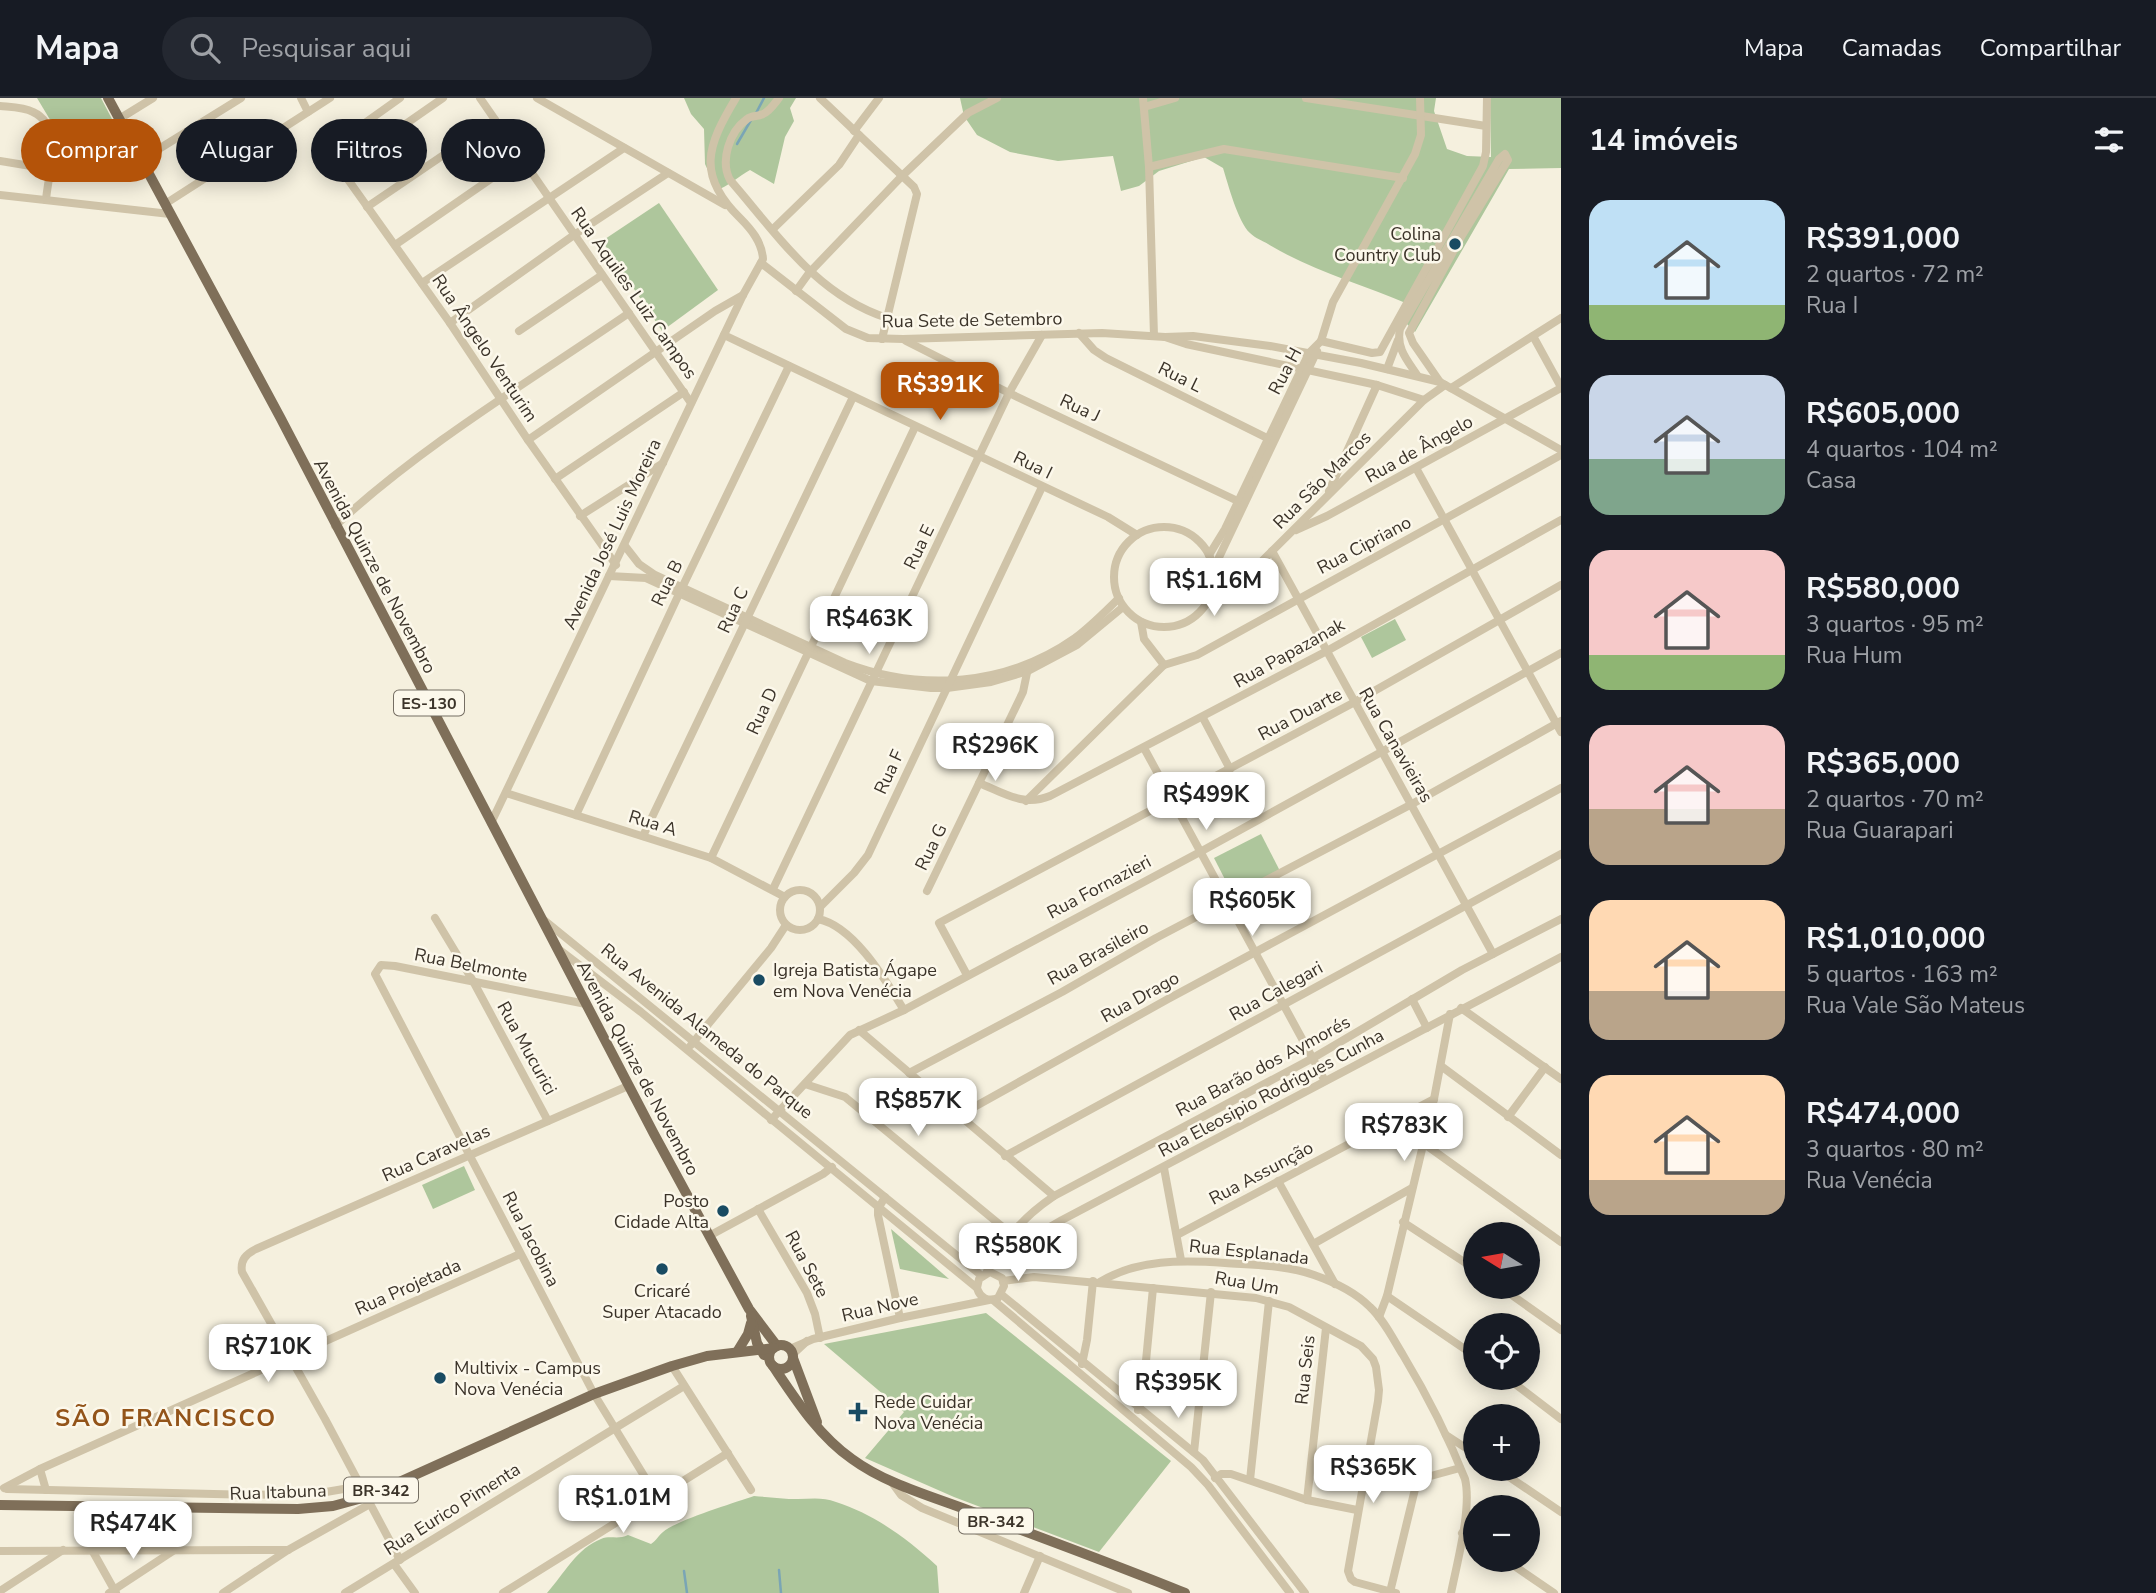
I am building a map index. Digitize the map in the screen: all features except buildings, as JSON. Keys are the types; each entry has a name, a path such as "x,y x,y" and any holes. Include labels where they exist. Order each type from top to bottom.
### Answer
{"main road":[{"name":"Avenida Quinze de Novembro","path":"108,98 119,119"},
{"name":"Avenida Quinze de Novembro","path":"153,182 279,417 628,1086 750,1312"},
{"name":"ES-130","path":"750,1312 775,1347"},
{"name":"ES-130","path":"750,1312 760,1350"},
{"path":"737,1352 748,1334 750,1312"},
{"name":"BR-342","path":"737,1352 785,1346 792,1353 819,1429"},
{"path":"771,1362 775,1347"},
{"path":"760,1350 771,1362 784,1369 791,1364 792,1353"},
{"name":"Rua Itabuna","path":"0,1505 308,1509 368,1500 594,1394 672,1366 737,1352"},
{"name":"BR-342","path":"737,1352 771,1362 819,1429 854,1460 889,1479 1185,1593"}],"street":[{"path":"119,119 153,98"},
{"path":"162,147 241,98"},
{"path":"301,98 308,112"},
{"path":"165,204 330,98"},
{"name":"Rua Ângelo Venturim","path":"371,119 400,98"},
{"path":"413,119 443,98"},
{"name":"Rua Aquiles Luiz Campos","path":"480,98 494,119"},
{"path":"537,98 728,206"},
{"path":"736,98 713,140 709,161 714,186 755,236 762,261"},
{"path":"779,98 766,113 745,120 730,142 725,163 730,180 809,273 850,303 887,318"},
{"path":"820,98 914,187 917,194 882,339"},
{"path":"773,229 839,165 879,98"},
{"path":"796,291 809,273 902,176 968,113 997,98"},
{"path":"1154,336 1149,167 1143,102 1175,98"},
{"path":"1306,98 1486,126"},
{"name":"Rua H","path":"1213,570 1241,502 1316,349 1333,302 1403,178 1418,145 1421,135 1420,98"},
{"path":"1316,349 1380,352 1486,159 1487,98"},
{"path":"0,106 32,111 40,119"},
{"path":"422,284 547,197 624,148"},
{"path":"1149,167 1224,149 1403,178"},
{"path":"1423,358 1409,364 1388,367 1405,321 1499,159 1503,154 1506,155 1508,160 1410,329 1410,337 1423,358 1445,384"},
{"path":"368,207 441,157"},
{"path":"0,162 21,165"},
{"path":"450,323 574,235 668,173"},
{"path":"46,200 48,182"},
{"name":"Rua Ângelo Venturim","path":"350,182 616,565"},
{"path":"395,245 486,182"},
{"name":"Rua Aquiles Luiz Campos","path":"537,182 691,403"},
{"path":"0,195 170,215"},
{"name":"Rua Sete de Setembro","path":"762,261 846,329 868,338 1079,334 1165,337 1186,344 1377,385 1424,400"},
{"name":"Avenida José Luis Moreira","path":"491,823 743,295 762,261"},
{"path":"519,331 602,275"},
{"path":"528,440 725,304 743,295"},
{"path":"335,526 394,477 629,313"},
{"name":"Rua São Marcos","path":"1213,583 1242,577 1272,551 1424,400 1445,384 1534,336 1561,318"},
{"name":"Rua L","path":"1079,334 1106,358 1271,440"},
{"name":"Rua I","path":"724,335 1122,524 1137,535"},
{"name":"Rua E","path":"773,889 1009,393 1042,335"},
{"path":"1534,336 1561,388"},
{"name":"Rua Sete de Setembro","path":"1165,337 1209,337 1316,349 1417,375 1445,384 1508,418 1561,452"},
{"path":"1399,337 1401,349 1417,375"},
{"name":"Rua J","path":"903,339 1009,393 1241,502"},
{"name":"Rua B","path":"576,815 789,366"},
{"path":"1327,495 1377,385"},
{"name":"Rua de Ângelo","path":"1290,533 1327,516 1561,388"},
{"path":"555,479 684,392"},
{"name":"Rua C","path":"643,836 853,397"},
{"name":"Rua D","path":"711,858 915,427"},
{"name":"Rua Cipriano","path":"1026,801 1164,666 1198,655 1561,452"},
{"path":"580,516 663,463"},
{"path":"1416,468 1559,725"},
{"name":"Rua F","path":"821,906 868,855 1042,487"},
{"name":"Rua H","path":"1209,555 1241,502"},
{"name":"Rua Papazanak","path":"1026,801 1039,801 1050,796 1203,718 1561,520"},
{"path":"1177,528 1196,539 1209,555 1213,570 1211,595 1195,617 1183,624 1169,627 1141,621 1121,602 1115,585 1118,557 1125,545 1137,535 1149,529 1177,528"},
{"path":"625,546 647,571 680,591"},
{"name":"Rua Canavieiras","path":"1272,551 1493,954"},
{"path":"610,576 646,578 680,591 873,678 949,685 991,682 1076,645 1121,602"},
{"name":"Rua Duarte","path":"967,975 939,923 1353,703 1561,585"},
{"path":"1141,621 1144,639 1164,666"},
{"name":"Rua Fornazieri","path":"771,1120 844,1041 859,1030 904,1010 1200,852 1561,653"},
{"name":"Rua G","path":"927,891 1023,692 1028,667"},
{"path":"1203,718 1230,769"},
{"name":"Rua Brasileiro","path":"909,1073 1559,725"},
{"path":"1143,748 1325,1081"},
{"path":"979,783 1026,801"},
{"name":"Rua Drago","path":"958,1116 1255,952 1561,788"},
{"name":"Rua A","path":"506,793 711,858 785,897"},
{"name":"Rua Calegari","path":"1005,1156 1561,854"},
{"path":"796,890 814,894 821,906 818,919 808,929 794,929 786,925 780,908 785,897 796,890"},
{"name":"Rua Mucurici","path":"435,918 473,981 548,1121"},
{"name":"Rua Avenida Alameda do Parque","path":"541,918 781,1110 840,1161 984,1274"},
{"path":"818,919 840,929 862,950 904,1010"},
{"name":"Rua Barão dos Aymorés","path":"996,1259 1010,1233 1054,1196 1313,1058 1412,999 1561,919"},
{"path":"687,1050 771,948 786,925"},
{"path":"557,947 687,1050 1134,1417 1208,1485 1290,1593"},
{"name":"Rua Eleosipio Rodrigues Cunha","path":"996,1259 1062,1220 1561,957"},
{"name":"Rua Belmonte","path":"383,992 375,974 380,965 586,1004"},
{"name":"Rua Jacobina","path":"383,992 594,1394 657,1497"},
{"path":"1412,999 1427,1028"},
{"path":"1461,1008 1561,1079"},
{"path":"1379,1317 1387,1296 1434,1099 1450,1014"},
{"path":"859,1030 1054,1196"},
{"path":"1441,1066 1561,1156"},
{"path":"1508,1117 1545,1066"},
{"path":"805,1084 845,1097 1010,1233 1016,1246"},
{"name":"Rua Caravelas","path":"290,1359 242,1272 244,1258 256,1249 628,1086"},
{"name":"Rua Assunção","path":"1177,1235 1434,1099"},
{"path":"1423,1143 1561,1241"},
{"path":"709,1236 840,1161"},
{"path":"1164,1168 1181,1260"},
{"path":"1278,1181 1315,1243 1335,1284"},
{"path":"1315,1243 1412,1188"},
{"path":"885,1197 878,1209 900,1318"},
{"name":"Rua Sete","path":"758,1209 807,1293 820,1338"},
{"path":"1403,1222 1463,1261"},
{"name":"Rua Projetada","path":"2,1488 520,1254"},
{"path":"961,1304 977,1290 984,1274 996,1259"},
{"path":"996,1259 1002,1295 1194,1452 1216,1476 1304,1593"},
{"name":"Rua Esplanada","path":"1097,1281 1122,1271 1181,1260 1312,1274 1364,1302 1379,1317 1428,1397 1467,1487 1451,1593"},
{"path":"1122,1271 1122,1285"},
{"name":"Rua Um","path":"984,1274 1001,1278 1097,1281 1211,1292 1269,1301 1289,1307 1361,1346 1373,1359 1379,1378 1378,1401 1348,1563 1349,1575 1361,1584 1393,1592"},
{"path":"1078,1373 1083,1362 1097,1281"},
{"path":"1134,1417 1143,1392 1153,1288"},
{"path":"1194,1452 1211,1292"},
{"path":"991,1300 1002,1295"},
{"path":"1387,1296 1463,1348"},
{"path":"1517,1299 1561,1330"},
{"name":"Rua Nove","path":"792,1353 807,1341 961,1304 991,1300"},
{"path":"1250,1480 1269,1301"},
{"name":"Rua Seis","path":"1307,1500 1326,1328"},
{"path":"290,1359 361,1486 397,1562 415,1593"},
{"path":"672,1366 751,1490"},
{"name":"Rua Eurico Pimenta","path":"345,1593 684,1385"},
{"path":"1523,1390 1561,1419"},
{"path":"1446,1435 1463,1446"},
{"path":"503,1593 728,1453"},
{"path":"1393,1592 1411,1498 1416,1485 1427,1477 1460,1468"},
{"path":"40,1469 46,1490"},
{"path":"1208,1485 1216,1476 1225,1474 1307,1500 1357,1510"},
{"path":"889,1479 901,1495 922,1508 1123,1592"},
{"path":"1515,1481 1561,1512"},
{"path":"2,1488 255,1495 326,1492 361,1486"},
{"path":"223,1593 368,1500"},
{"path":"0,1591 63,1550"},
{"path":"92,1550 113,1592 173,1551"},
{"path":"0,1551 288,1550"},
{"path":"1024,1593 1040,1556"},
{"path":"1523,1572 1553,1593"}],"green space":[{"path":"37,98 101,98 112,119 50,119"},
{"path":"684,98 796,98 790,108 794,121 785,137 774,184 750,170 717,190 705,164 704,129 691,114"},
{"path":"960,98 1436,98 1434,111 1447,149 1467,156 1491,157 1490,98 1561,98 1561,168 1509,169 1415,332 1402,319 1408,304 1302,262 1252,235 1238,212 1223,168 1204,157 1159,171 1139,186 1121,191 1113,156 1058,161 1010,152 977,135 964,116"},
{"path":"659,203 718,290 662,331 602,241"},
{"path":"1395,619 1406,640 1372,658 1361,637"},
{"path":"1261,834 1281,873 1234,897 1214,858"},
{"path":"464,1166 475,1190 433,1209 422,1185"},
{"path":"891,1229 949,1279 900,1269"},
{"path":"986,1313 1171,1461 1099,1552 954,1497 865,1458 904,1412 824,1344"},
{"path":"754,1496 826,1499 864,1513 902,1537 937,1566 939,1593 547,1593 578,1555 592,1543 608,1537 628,1535 651,1544 663,1532 680,1522"}],"waterway":[{"path":"755,115 764,98"},
{"path":"737,144 751,120"},
{"path":"779,1570 781,1593"},
{"path":"684,1571 687,1593"}],"place":[{"name":"Colina Country Club","path":"1455,244"},
{"name":"Igreja Batista Ágape em Nova Venécia","path":"759,980"},
{"name":"Posto Cidade Alta","path":"723,1211"},
{"name":"Cricaré Super Atacado","path":"662,1269"},
{"name":"Multivix - Campus Nova Venécia","path":"440,1378"},
{"name":"Rede Cuidar Nova Venécia","path":"858,1412"}],"district":[{"name":"SÃO FRANCISCO","path":"166,1418"}]}
